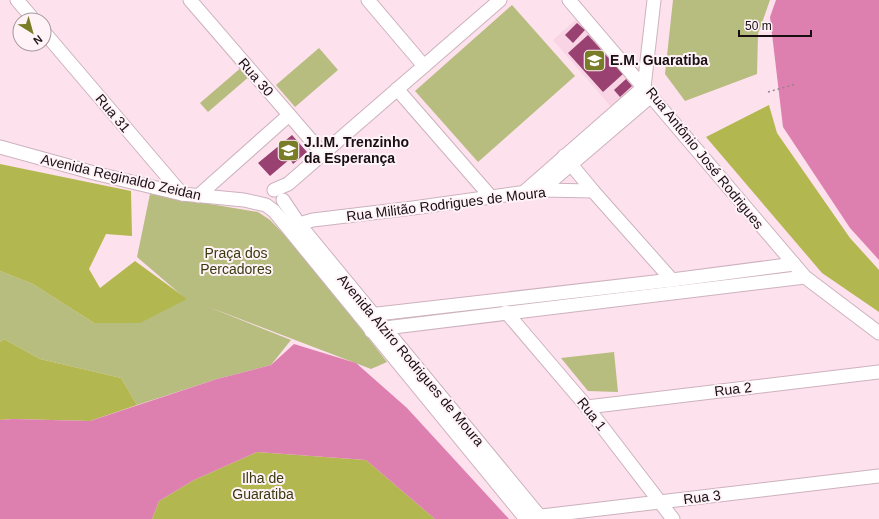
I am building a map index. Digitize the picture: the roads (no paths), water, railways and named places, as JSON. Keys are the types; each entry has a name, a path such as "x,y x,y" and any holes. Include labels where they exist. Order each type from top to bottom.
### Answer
{"street":[{"path":"17,0 27,12"},
{"name":"Rua 30","path":"190,0 323,154"},
{"path":"368,0 424,66"},
{"path":"274,199 288,184 500,0"},
{"path":"523,193 568,161 648,92 569,0"},
{"name":"Rua Antônio José Rodrigues","path":"654,0 648,92 805,277 879,332"},
{"name":"Rua 31","path":"52,41 182,194"},
{"path":"397,89 491,197"},
{"path":"198,196 289,115"},
{"name":"Avenida Reginaldo Zeidan","path":"0,147 94,173 182,194 244,200 274,199"},
{"path":"542,190 568,161"},
{"path":"568,161 672,280"},
{"path":"214,182 229,199"},
{"name":"Rua Militão Rodrigues de Moura","path":"300,232 313,220 542,190 593,191"},
{"name":"Avenida Alziro Rodrigues de Moura","path":"274,199 367,315 385,328 541,518"},
{"path":"367,315 672,280 794,264"},
{"path":"371,331 506,312 805,277"},
{"name":"Rua 1","path":"506,312 587,406 673,519"},
{"name":"Avenida Alziro Rodrigues de Moura","path":"367,315 371,331 526,519"},
{"path":"389,353 401,348"},
{"name":"Rua 2","path":"587,406 879,372"},
{"name":"Rua 3","path":"526,519 879,476"}],"place":[{"name":"E.M. Guaratiba","path":"594,60"},
{"name":"J.I.M. Trenzinho da Esperança","path":"289,150"}],"park label":[{"name":"Praça dos Percadores","path":"236,262"},
{"name":"Ilha de Guaratiba","path":"263,486"}]}
